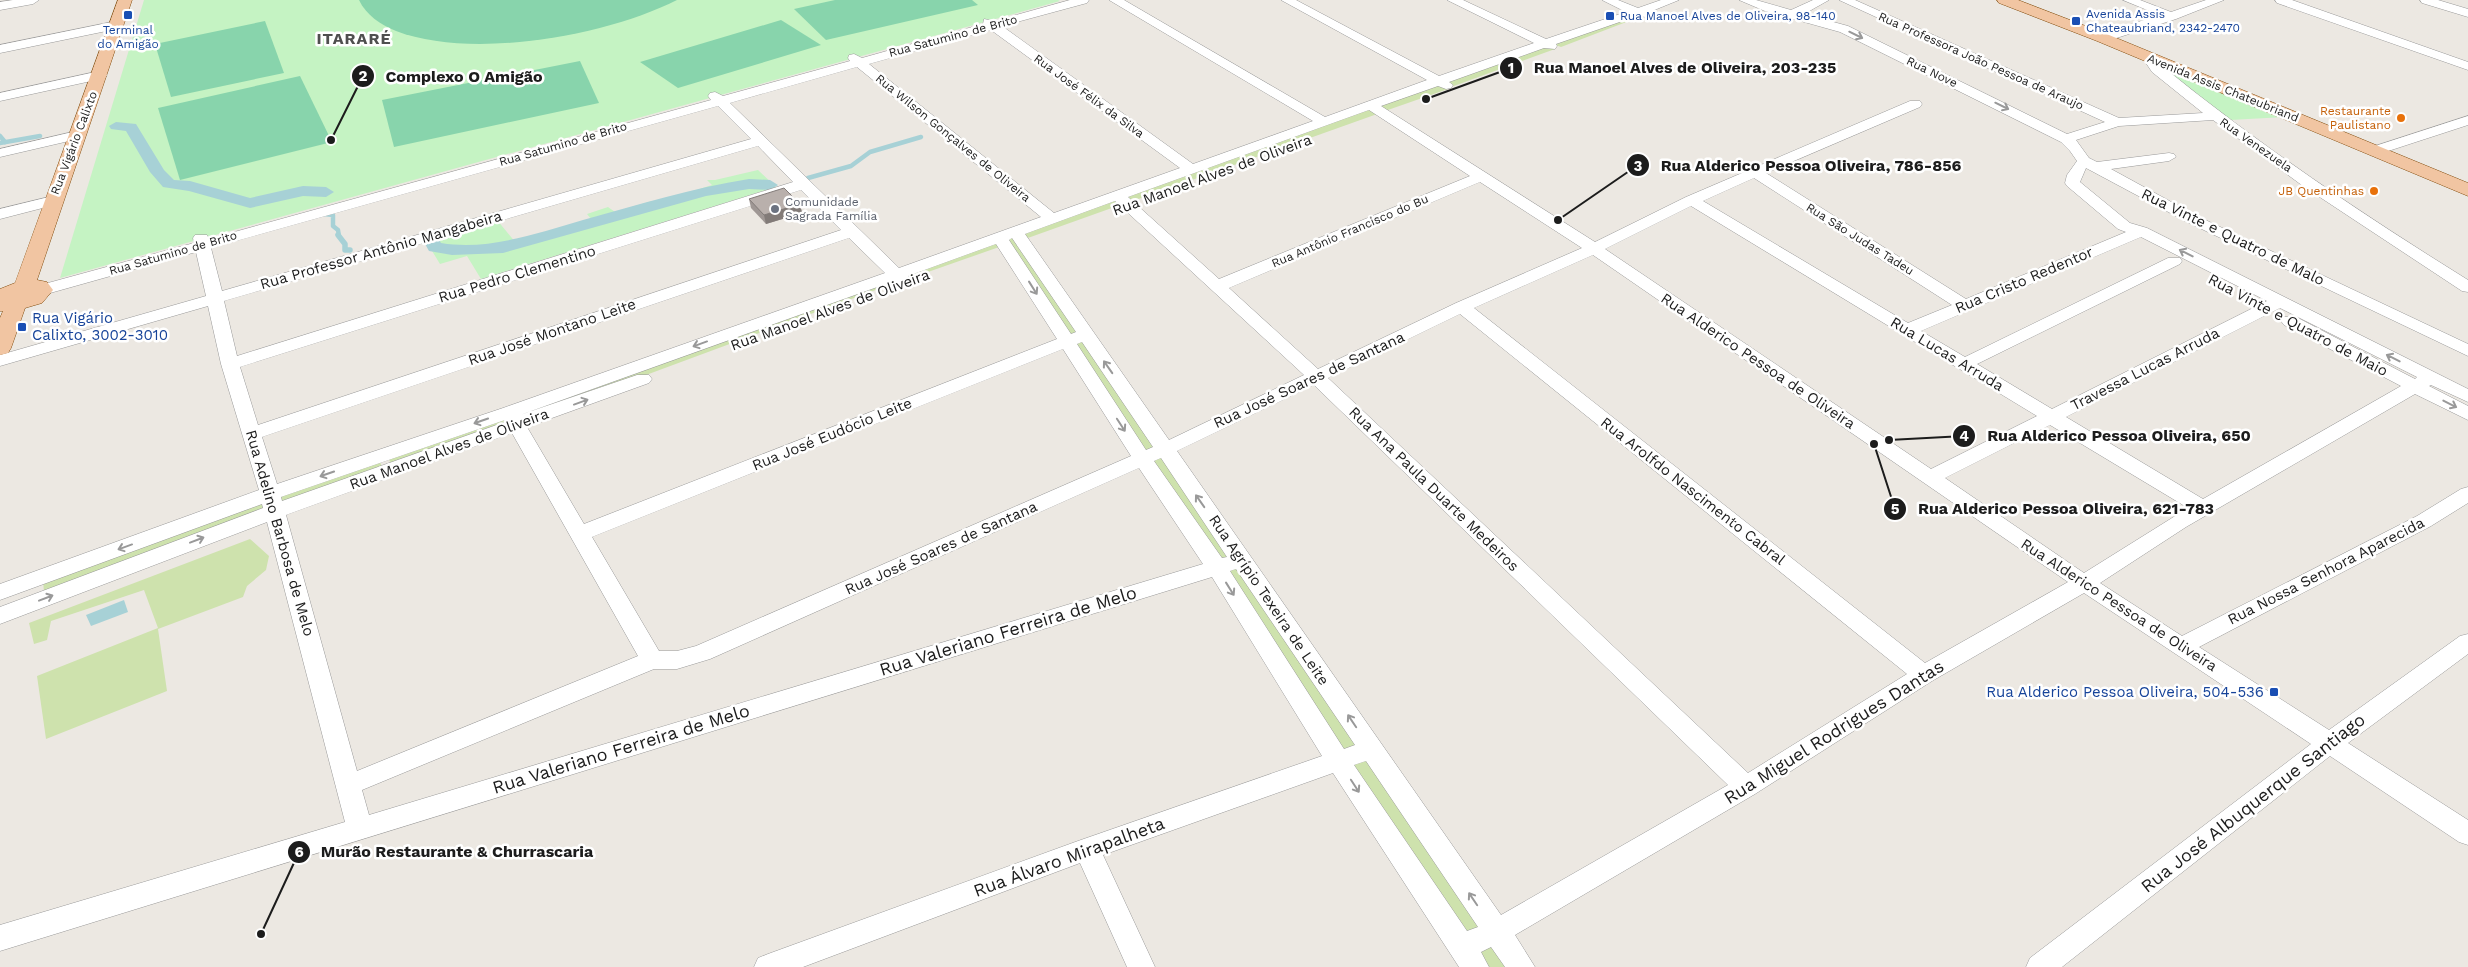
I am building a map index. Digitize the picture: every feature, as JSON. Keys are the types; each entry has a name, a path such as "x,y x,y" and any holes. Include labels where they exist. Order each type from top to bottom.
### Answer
{"main road":[{"name":"Rua Vigário Calixto","path":"0,348 17,295 78,135 126,0"},
{"name":"Avenida Assis Chateubriand","path":"2004,0 2103,38 2468,190"}],"street":[{"path":"0,6 33,0"},
{"path":"1115,0 1324,122"},
{"path":"1287,0 1445,85"},
{"path":"1453,0 1552,46"},
{"path":"1608,0 1647,11"},
{"name":"Rua Manoel Alves de Oliveira","path":"0,592 273,502 514,418 901,278 1378,110 1673,0"},
{"name":"Rua Nove","path":"1745,0 1765,8 1794,14 1844,29 2066,139"},
{"path":"1794,14 1822,0"},
{"name":"Rua Professora João Pessoa de Araujo","path":"1845,0 2116,122"},
{"path":"2129,0 2172,16"},
{"path":"2103,38 2218,0"},
{"path":"2280,0 2468,66"},
{"path":"2426,0 2468,13"},
{"name":"Rua Satumino de Brito","path":"17,295 201,241 1069,1"},
{"name":"Rua José Félix da Silva","path":"990,23 1191,169"},
{"path":"0,49 118,25"},
{"name":"Rua Wilson Gonçalves de Oliveira","path":"856,60 1052,219"},
{"name":"Rua Venezuela","path":"2154,60 2152,63 2157,69 2216,116 2354,214 2468,287"},
{"path":"0,97 100,75"},
{"path":"1968,89 2014,76"},
{"path":"717,98 762,140 851,232 901,278"},
{"name":"Rua José Soares de Santana","path":"652,660 677,660 702,653 1165,449 1462,307 1594,249 1691,200 1915,104"},
{"name":"Rua Manoel Alves de Oliveira","path":"1012,240 1052,219 1123,200 1191,169 1324,122 1378,110"},
{"name":"Rua Alderico Pessoa de Oliveira","path":"1378,110 1594,249 2084,583 2468,834"},
{"path":"2089,164 2066,139 2116,122 2216,116"},
{"path":"2374,151 2468,120"},
{"path":"0,153 78,135"},
{"name":"Rua Professor Antônio Mangabeira","path":"0,361 762,140"},
{"path":"2131,230 2072,183 2074,175 2089,164 2169,156"},
{"name":"Rua Vinte e Quatro de Malo","path":"2089,164 2192,219 2468,351"},
{"name":"Rua São Judas Tadeu","path":"1754,172 1965,306"},
{"name":"Rua Antônio Francisco do Bu","path":"1218,286 1482,176"},
{"name":"Rua Pedro Clementino","path":"230,364 803,184"},
{"name":"Rua Ana Paula Duarte Medeiros","path":"1123,200 1317,377 1746,787"},
{"name":"Rua Lucas Arruda","path":"1691,200 2203,508"},
{"path":"0,214 52,201"},
{"name":"Rua Vinte e Quatro de Maio","path":"2131,230 2174,261 2273,305"},
{"name":"Rua Vinte e Quatro de Maio","path":"2131,230 2423,382 2468,414"},
{"name":"Rua Cristo Redentor","path":"1907,330 1965,306 2131,230"},
{"name":"Rua José Montano Leite","path":"252,433 851,232"},
{"name":"Rua Agrípio Texeira de Leite","path":"1012,240 1076,338 1142,458 1217,568 1339,762 1475,967"},
{"name":"Rua Adelino Barbosa de Melo","path":"201,241 216,298 230,364 273,502 360,829"},
{"path":"1964,364 2174,261"},
{"name":"Travessa Lucas Arruda","path":"1929,478 2273,305"},
{"name":"Rua Arolfdo Nascimento Cabral","path":"1462,307 1924,675"},
{"name":"Rua Agrípio Texeira de Leite","path":"1076,338 1165,449 1496,932 1522,967"},
{"name":"Rua José Eudócio Leite","path":"578,534 1076,338"},
{"name":"Rua Vinte e Quatro de Maio","path":"2423,382 2468,396"},
{"name":"Rua Miguel Rodrigues Dantas","path":"1461,947 1496,932 1746,787 1924,675 2084,583 2203,508 2423,382"},
{"path":"348,785 652,660 578,534 514,418"},
{"name":"Rua Nossa Senhora Aparecida","path":"2182,646 2424,521 2468,494"},
{"name":"Rua Manoel Alves de Oliveira","path":"0,616 273,502"},
{"name":"Rua Valeriano Ferreira de Melo","path":"0,938 1241,560"},
{"name":"Rua José Albuquerque Santiago","path":"2040,967 2328,744 2468,642"},
{"name":"Rua Álvaro Mirapalheta","path":"781,965 1087,850 1339,762 1371,749"},
{"path":"1087,850 1141,967"}],"green space":[{"path":"144,0 1058,0 1060,1 60,278"},
{"path":"359,0 677,0 648,13 577,33 538,40 462,43 427,39 396,31 374,19"},
{"path":"835,0 972,0 978,5 826,40 794,9"},
{"path":"1637,14 1642,16 1561,47 1547,42"},
{"path":"781,20 821,45 678,88 640,62"},
{"path":"265,21 284,73 171,97 155,44"},
{"path":"1546,44 1555,49 1454,86 1443,81"},
{"path":"580,61 599,103 394,147 382,100"},
{"path":"2169,72 2285,117 2230,120"},
{"path":"300,76 332,142 180,180 158,108"},
{"path":"1438,84 1448,89 1385,111 1376,106"},
{"path":"1371,108 1380,113 1130,202 1122,196"},
{"path":"758,170 776,187 481,279 467,256 440,264 426,241 497,220 516,243 591,219 587,214 608,207 615,212 652,201 656,203 712,185 707,180 715,180"},
{"path":"1117,198 1123,204 1025,239 1019,233"},
{"path":"1014,235 1160,447 1144,455 1005,238"},
{"path":"999,240 1002,246 908,279 902,275"},
{"path":"896,276 900,281 522,421 515,412"},
{"path":"507,415 511,425 393,467 387,456"},
{"path":"1163,452 1234,559 1219,564 1149,458"},
{"path":"379,459 383,470 283,505 275,495"},
{"path":"266,495 269,509 44,594 43,577"},
{"path":"250,539 269,556 266,570 247,586 243,597 158,629 167,691 46,739 37,676 158,628 144,590 51,621 47,640 34,644 29,623"},
{"path":"1238,564 1364,746 1342,753 1221,569"},
{"path":"1369,756 1486,928 1464,936 1346,765"},
{"path":"1492,939 1512,967 1483,967 1470,949"}],"water":[{"path":"124,600 128,612 91,626 86,615"}],"building":[{"path":"784,188 800,204 764,215 749,199"}],"waterway":[{"path":"116,126 131,127 158,172 169,184 190,186 250,203 303,191 326,192"},
{"path":"0,136 5,142"},
{"path":"0,143 40,136"},
{"path":"808,178 851,166 870,152 921,137"},
{"path":"432,242 435,247 452,250 503,248 704,191 749,184 770,185"},
{"path":"324,214 333,215 333,226 338,230 339,236"},
{"path":"338,235 345,244 345,250 350,250"}],"place":[{"name":"Terminal do Amigão","path":"128,15"},
{"name":"Rua Manoel Alves de Oliveira, 98-140","path":"1610,16"},
{"name":"Avenida Assis Chateaubriand, 2342-2470","path":"2076,21"},
{"name":"Rua Manoel Alves de Oliveira, 203-235","path":"1426,99"},
{"name":"Restaurante Paulistano","path":"2401,118"},
{"name":"Complexo O Amigão","path":"331,140"},
{"name":"JB Quentinhas","path":"2374,191"},
{"name":"Comunidade Sagrada Família","path":"775,209"},
{"name":"Rua Alderico Pessoa Oliveira, 786-856","path":"1558,220"},
{"name":"Rua Vigário Calixto, 3002-3010","path":"22,327"},
{"name":"Rua Alderico Pessoa Oliveira, 650","path":"1889,440"},
{"name":"Rua Alderico Pessoa Oliveira, 621-783","path":"1874,444"},
{"name":"Rua Alderico Pessoa Oliveira, 504-536","path":"2274,692"},
{"name":"Murão Restaurante & Churrascaria","path":"261,934"}],"district":[{"name":"ITARARÉ","path":"354,38"}]}
